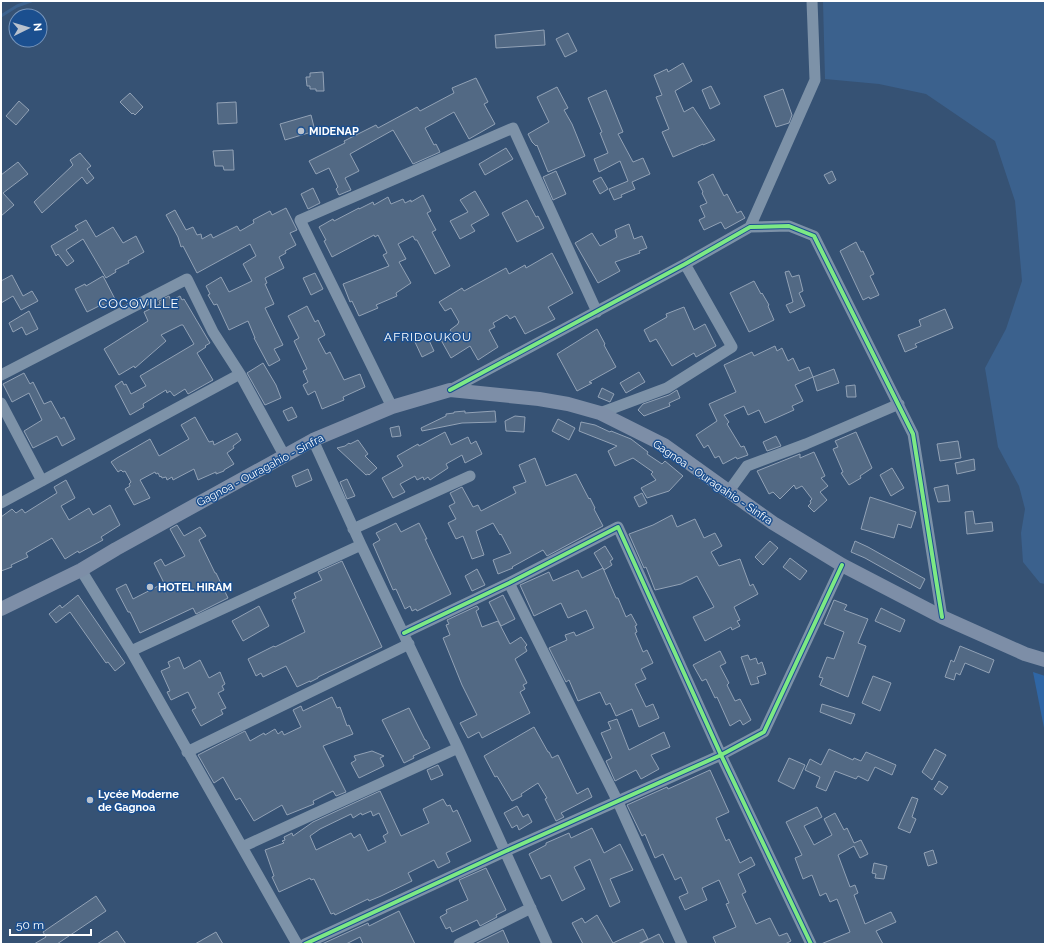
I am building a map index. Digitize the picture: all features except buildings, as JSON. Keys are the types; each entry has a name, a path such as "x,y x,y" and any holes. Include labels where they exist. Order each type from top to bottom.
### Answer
{"main road":[{"name":"Gagnoa - Ouragahio - Sinfra","path":"1,609 81,570 116,549 313,440 392,407 450,390 539,399 568,404 600,414 664,445 773,523 842,565 942,617 1025,654 1045,660"}],"street":[{"path":"750,227 815,80 812,1"},
{"path":"392,407 300,220 513,128 596,312"},
{"path":"450,390 685,264 750,227 789,226 814,236 913,434 942,617"},
{"path":"600,414 668,388 732,347 685,264"},
{"path":"1,375 187,279 213,332 240,374 284,455"},
{"path":"1,503 240,374"},
{"path":"1,403 42,481"},
{"path":"729,491 747,466 806,444 899,404"},
{"path":"313,440 353,529 404,632 506,851 547,944"},
{"path":"353,529 470,476"},
{"path":"404,632 509,583 618,527 721,755 811,944"},
{"path":"131,651 361,545"},
{"path":"305,944 506,851 721,755 764,732 842,565"},
{"path":"81,570 131,651 297,944"},
{"path":"509,583 618,802 682,944"},
{"path":"188,752 409,644"},
{"path":"242,847 458,748"},
{"path":"459,944 531,908"}],"shaded area":[{"path":"823,1 1045,1 1045,584 1040,583 1023,562 1021,533 1025,509 1019,486 998,447 985,368 1006,329 1022,281 1015,201 995,141 926,94 879,84 825,79"},
{"path":"1033,672 1045,676 1045,733"}],"waterway":[{"path":"1,16 17,6 31,1"}],"cycle path":[{"path":"450,390 685,264 750,227 789,226 814,236 913,434 942,617"},
{"path":"404,633 509,583 618,527 721,755 811,944"},
{"path":"305,944 506,851 721,755 764,732 842,565"}],"place":[{"name":"MIDENAP","path":"301,131"},
{"name":"HOTEL HIRAM","path":"150,587"},
{"name":"Lycée Moderne de Gagnoa","path":"90,800"}],"district":[{"name":"COCOVILLE","path":"139,303"},
{"name":"AFRIDOUKOU","path":"428,337"}]}
